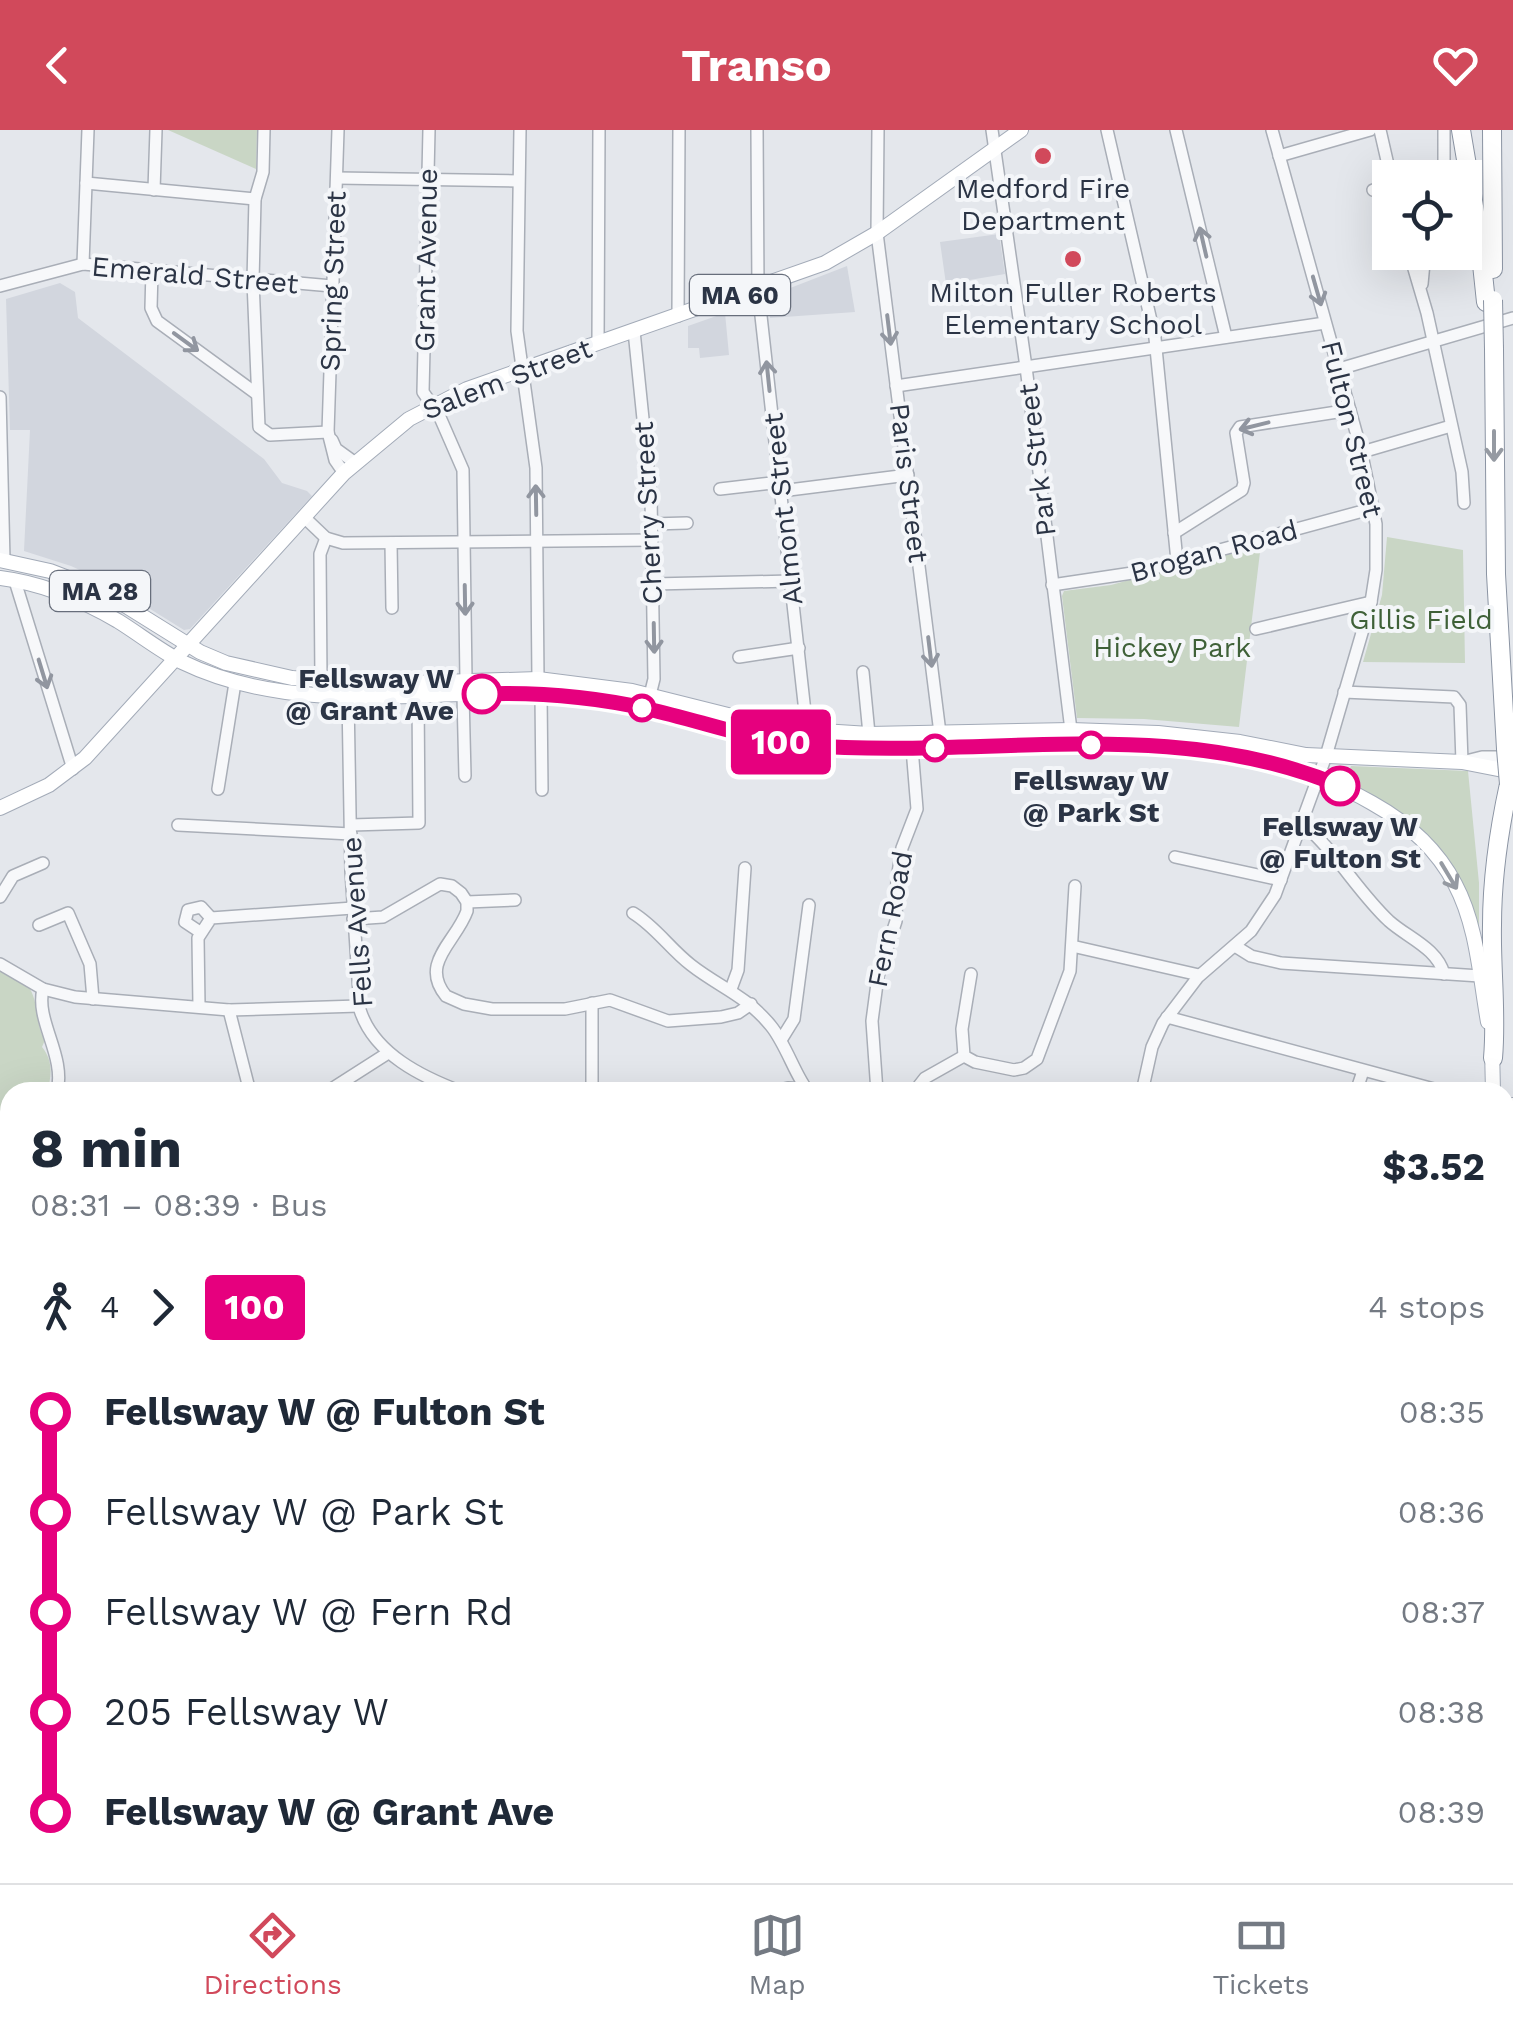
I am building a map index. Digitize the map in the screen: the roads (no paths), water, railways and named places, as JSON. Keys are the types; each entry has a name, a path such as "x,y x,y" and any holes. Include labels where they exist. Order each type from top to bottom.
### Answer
{"highway":[{"path":"1461,130 1494,339 1496,574 1513,837"},
{"path":"1490,301 1492,130"},
{"path":"1493,1058 1496,1017 1492,910 1500,826 1511,778"}],"main road":[{"name":"Salem Street","path":"73,769 349,467 395,428 431,406 520,370 825,263 877,233 1021,130"},
{"name":"MA 28","path":"2,560 50,571 102,592 190,645 240,668 321,682 539,687 650,695 756,722 869,734 1071,730 1184,735 1326,756 1462,762 1511,778"},
{"name":"MA 28","path":"8,580 50,590 94,608 176,659 235,682 283,692 348,698 418,698 465,688"},
{"name":"MA 28","path":"539,687 772,740 835,748 1141,746 1248,759 1318,777 1383,809 1435,854 1456,886 1465,906 1480,976 1493,1082"},
{"name":"MA 60","path":"0,808 73,769"}],"street":[{"path":"83,264 88,130"},
{"path":"154,190 156,130"},
{"path":"264,130 263,172 255,199 252,281 259,426 266,434 328,432 349,467"},
{"name":"Spring Street","path":"328,432 338,130"},
{"name":"Grant Avenue","path":"429,130 423,392 462,463 465,776"},
{"path":"520,130 517,331 536,468 542,790"},
{"path":"598,344 599,130"},
{"path":"678,316 679,130"},
{"name":"Almont Street","path":"758,130 758,288 807,730"},
{"name":"Paris Street","path":"878,130 877,233 940,733"},
{"name":"Park Street","path":"992,130 1071,730"},
{"path":"1107,130 1156,348 1178,561"},
{"path":"1176,130 1226,337"},
{"name":"Fulton Street","path":"1144,1082 1152,1047 1167,1016 1199,975 1259,922 1281,880 1326,756 1371,602 1377,557 1374,508 1362,452 1272,130"},
{"path":"1279,156 1370,130"},
{"path":"1380,130 1387,160"},
{"path":"1444,130 1444,160"},
{"path":"337,178 518,181"},
{"path":"86,184 255,199"},
{"name":"Emerald Street","path":"0,286 83,264 332,286"},
{"path":"152,270 151,308 156,320 256,394"},
{"path":"1414,270 1427,313"},
{"path":"1423,270 1432,342 1462,472 1464,503"},
{"path":"1339,369 1513,318"},
{"path":"896,386 1326,322"},
{"name":"Cherry Street","path":"634,331 652,524 654,679 650,695"},
{"path":"0,397 2,560"},
{"path":"1174,533 1243,488 1238,429 1350,410"},
{"path":"1362,452 1451,426"},
{"path":"720,489 908,475"},
{"name":"Brogan Road","path":"1052,586 1113,578 1374,508"},
{"path":"306,518 326,538 343,543 652,540"},
{"path":"652,524 688,523"},
{"path":"321,682 320,554 326,538"},
{"path":"391,543 392,608"},
{"path":"8,580 73,769"},
{"path":"653,584 791,581"},
{"path":"1256,629 1371,602"},
{"path":"739,656 799,648"},
{"path":"863,672 869,734"},
{"path":"218,788 235,682"},
{"path":"1344,692 1454,697 1460,705 1462,762 1509,753"},
{"name":"Fells Avenue","path":"348,698 359,1006 368,1030 388,1053 443,1082"},
{"path":"178,825 351,829 419,824 418,698"},
{"name":"Fern Road","path":"876,1082 872,1021 878,976 896,921 901,854 917,809 912,748"},
{"path":"1301,822 1386,918 1438,960 1444,974"},
{"path":"1175,856 1281,880"},
{"path":"0,897 13,876 43,863"},
{"path":"731,989 738,970 746,868"},
{"path":"200,932 187,925 184,916 188,910 201,907 211,918 353,914 383,918 440,884 454,888 467,902 515,900"},
{"path":"964,1056 1014,1070 1037,1059 1070,970 1075,886"},
{"path":"467,902 464,920 436,964 436,980 446,996 464,1004 492,1009 565,1009 620,1002 668,1021 720,1017 738,1013 751,1004"},
{"path":"780,1040 794,1020 809,904"},
{"path":"39,925 68,913 90,964 93,999"},
{"path":"634,913 672,944 688,963 751,1004 780,1040 803,1082"},
{"path":"199,1006 200,932 211,918"},
{"path":"1072,946 1199,975"},
{"path":"1235,946 1251,956 1281,963 1480,976"},
{"path":"0,964 43,990 93,999 228,1010 359,1006"},
{"path":"964,1056 962,1029 971,974"},
{"path":"43,990 43,1008 60,1068 58,1082"},
{"path":"589,1082 592,1003"},
{"path":"228,1010 247,1082"},
{"path":"1167,1016 1405,1082"},
{"path":"343,1082 388,1053"},
{"path":"922,1082 964,1056"},
{"path":"1359,1082 1362,1071"}],"place":[{"name":"Medford Fire Department","path":"1043,156"},
{"name":"Milton Fuller Roberts Elementary School","path":"1073,259"},
{"name":"Fellsway W @ Grant Ave","path":"482,694"},
{"name":"Fellsway W @ Park St","path":"1091,745"},
{"name":"Fellsway W @ Fulton St","path":"1340,786"}],"park label":[{"name":"Gillis Field","path":"1421,619"},
{"name":"Hickey Park","path":"1172,647"}]}
